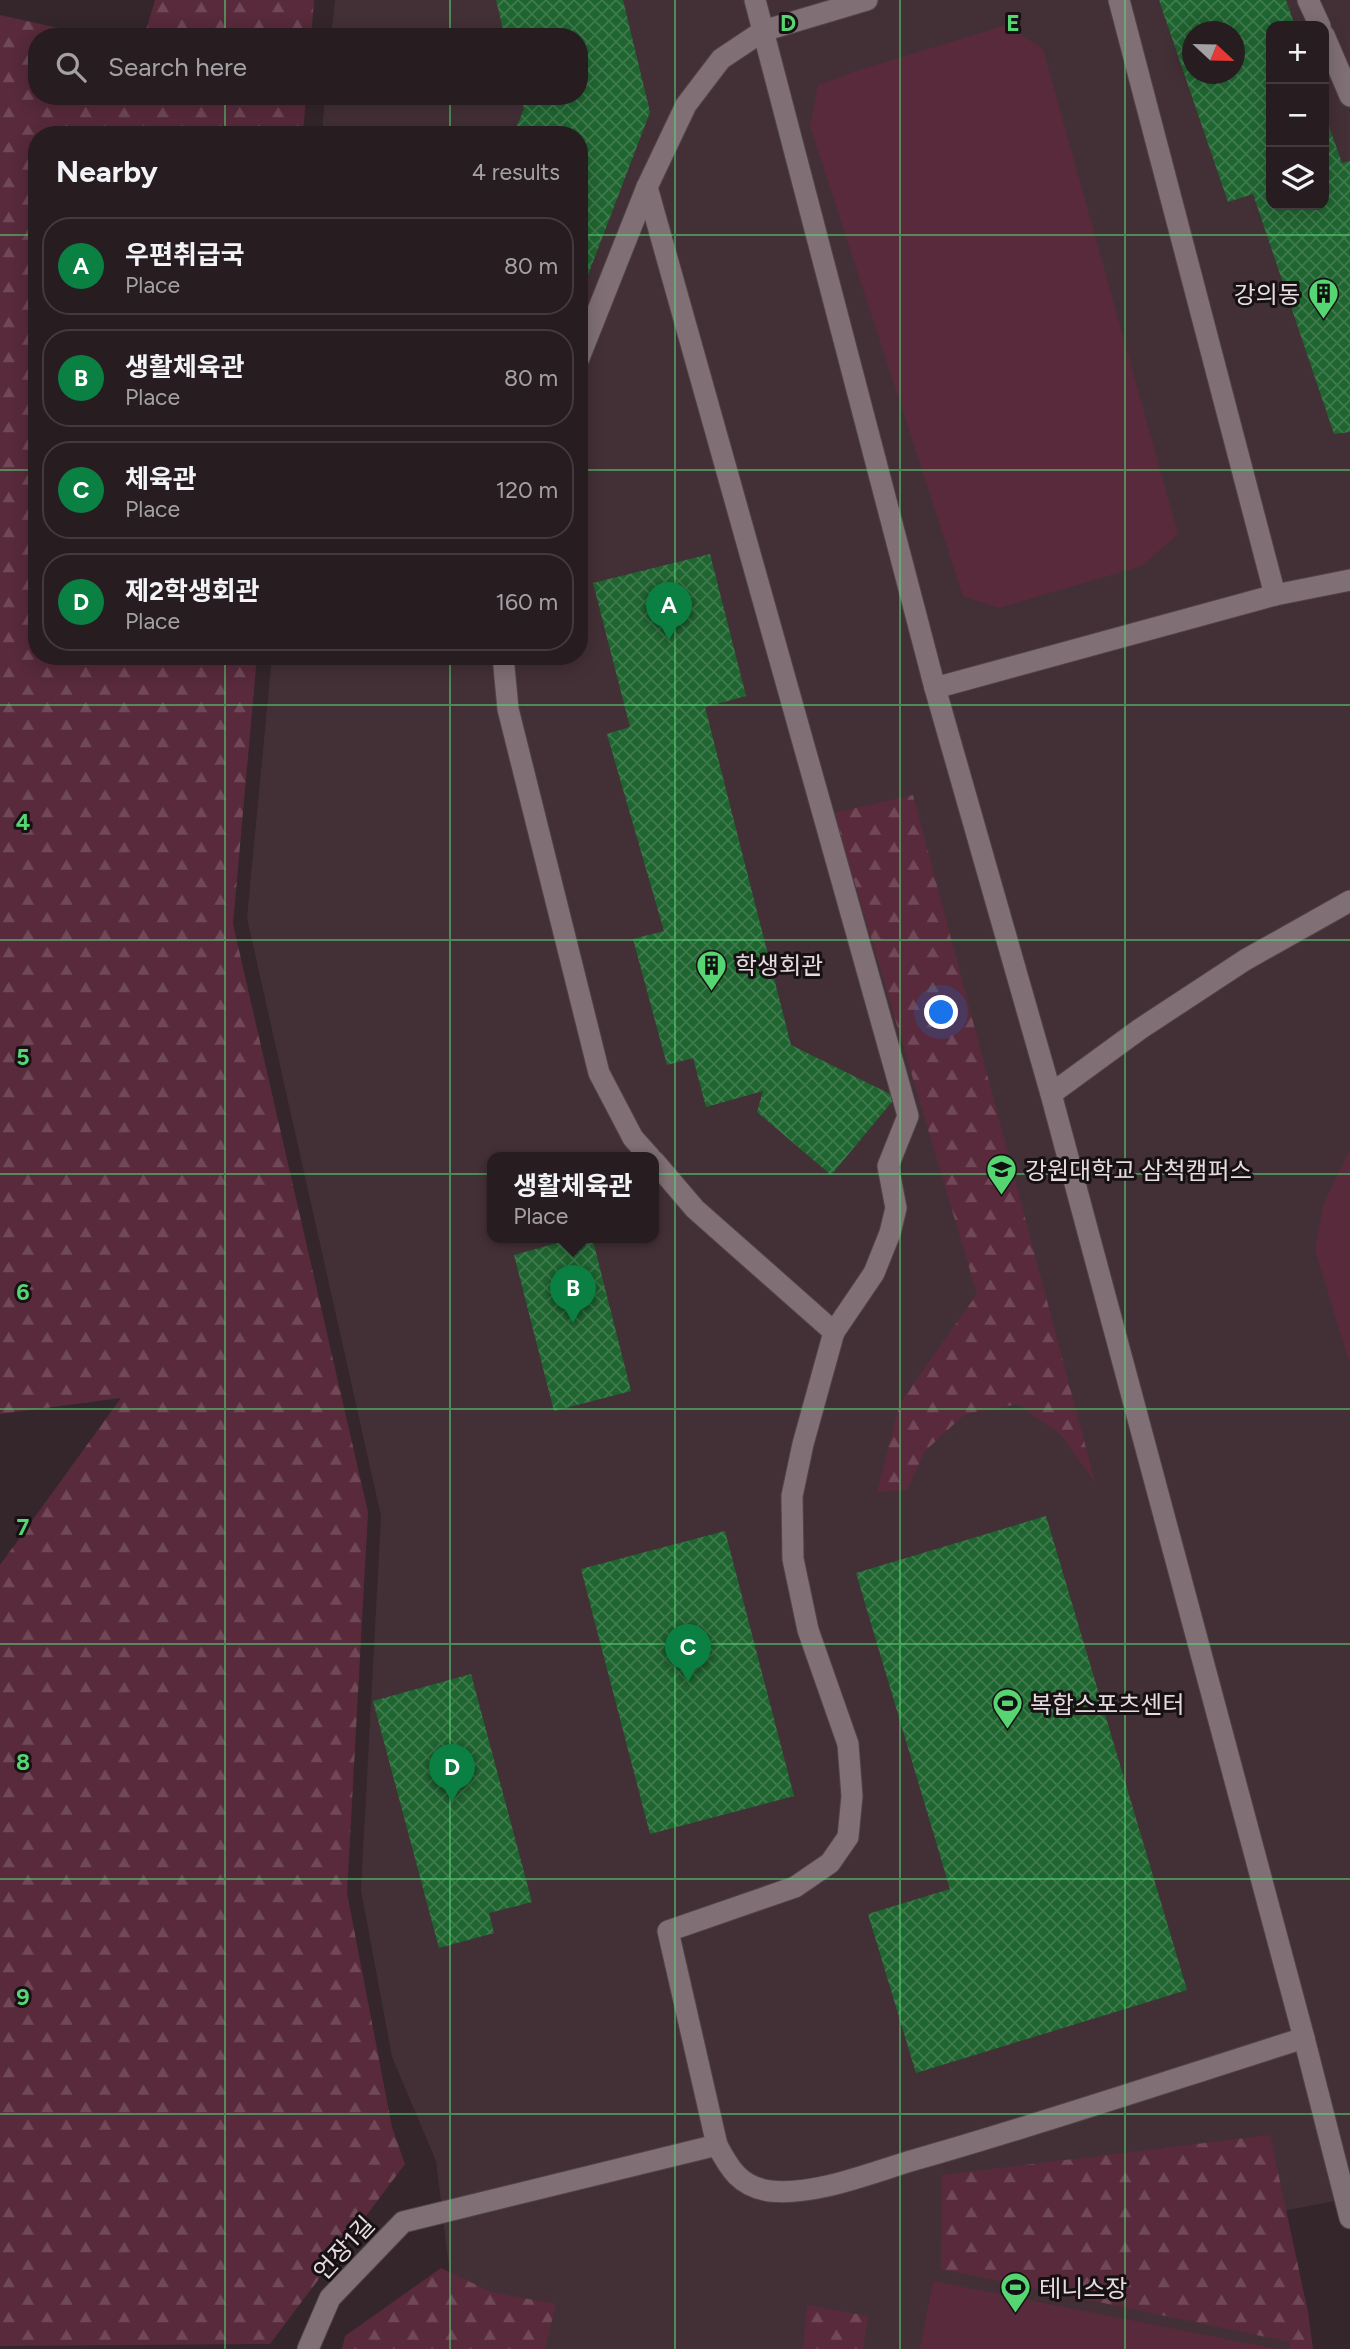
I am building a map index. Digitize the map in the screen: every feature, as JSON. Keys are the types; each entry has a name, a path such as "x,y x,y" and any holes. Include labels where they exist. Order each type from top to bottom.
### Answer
{"street":[{"path":"755,0 935,688 1051,1094 1350,2218"},
{"path":"588,335 647,187 686,104 721,59 763,31 867,0"},
{"path":"1119,0 1275,595"},
{"path":"1308,0 1318,21"},
{"path":"1329,47 1350,96"},
{"path":"647,187 908,1116 888,1166 896,1208 890,1233 874,1273 834,1332 803,1444 792,1496 793,1559 808,1630 848,1744 852,1796 848,1837 830,1863 794,1887 668,1931 717,2145 730,2171 744,2182 766,2190 788,2192 818,2188 1304,2038"},
{"path":"935,688 1275,595 1350,580"},
{"path":"504,665 508,709 599,1073 633,1138 646,1152"},
{"path":"1051,1094 1140,1028 1245,960 1350,901"},
{"path":"659,1168 695,1209 834,1332"},
{"name":"언장1길","path":"308,2349 330,2298 403,2222 717,2145"}],"shaded area":[{"name":"강원대학교 삼척캠퍼스","path":"335,0 1350,0 1350,2198 1262,2215 1292,2349 459,2349 436,2161 392,2057 361,1890 381,1516 247,918 271,665 588,665 588,126 323,126 324,105 588,105 588,28 332,28"}],"green space":[{"path":"155,0 314,0 312,28 147,28"},
{"path":"0,15 58,28 28,28 28,105 305,105 304,126 28,126 28,665 256,665 233,924 368,1512 347,1893 392,2127 405,2164 270,2344 0,2346 0,1565 121,1398 0,1414"},
{"path":"1006,25 1043,49 1178,534 1142,566 999,608 963,596 810,126 818,85"},
{"path":"913,795 1095,1482 1061,1435 1018,1404 965,1414 925,1451 907,1490 877,1492 900,1403 977,1294 834,813"},
{"path":"1350,1149 1350,1365 1315,1250 1323,1205"},
{"path":"1270,2135 1308,2312 1313,2349 1290,2349 1290,2342 941,2269 942,2175"},
{"path":"441,2268 491,2292 556,2304 545,2349 342,2349 345,2336"},
{"name":"테니스장","path":"933,2281 1277,2349 920,2349"},
{"path":"807,2305 868,2316 863,2349 803,2349"}],"building":[{"path":"496,0 623,0 650,112 588,275 588,126 517,126 523,105 588,105 588,28 503,28"},
{"name":"강의동","path":"1159,0 1286,0 1293,21 1266,21 1266,210 1329,210 1329,126 1342,163 1350,161 1350,432 1334,434 1253,194 1228,202 1188,84 1245,84 1245,21 1182,21 1182,67"},
{"name":"학생회관","path":"710,554 746,696 705,707 791,1045 896,1097 831,1175 757,1112 763,1091 706,1107 693,1058 667,1065 633,939 664,931 607,734 630,727 593,583"},
{"path":"557,1243 594,1243 631,1391 554,1411 514,1255"},
{"name":"복합스포츠센터","path":"1046,1516 1187,1990 916,2073 868,1914 950,1889 856,1573"},
{"path":"725,1531 794,1796 650,1834 581,1569"},
{"path":"471,1674 532,1902 489,1913 494,1933 439,1948 373,1701"}],"place":[{"name":"강의동","path":"1323,321"},
{"name":"우편취급국","path":"669,640"},
{"name":"학생회관","path":"712,992"},
{"name":"강원대학교 삼척캠퍼스","path":"1002,1197"},
{"name":"생활체육관","path":"573,1323"},
{"name":"체육관","path":"688,1682"},
{"name":"복합스포츠센터","path":"1007,1731"},
{"name":"제2학생회관","path":"452,1802"},
{"name":"테니스장","path":"1016,2315"}]}
